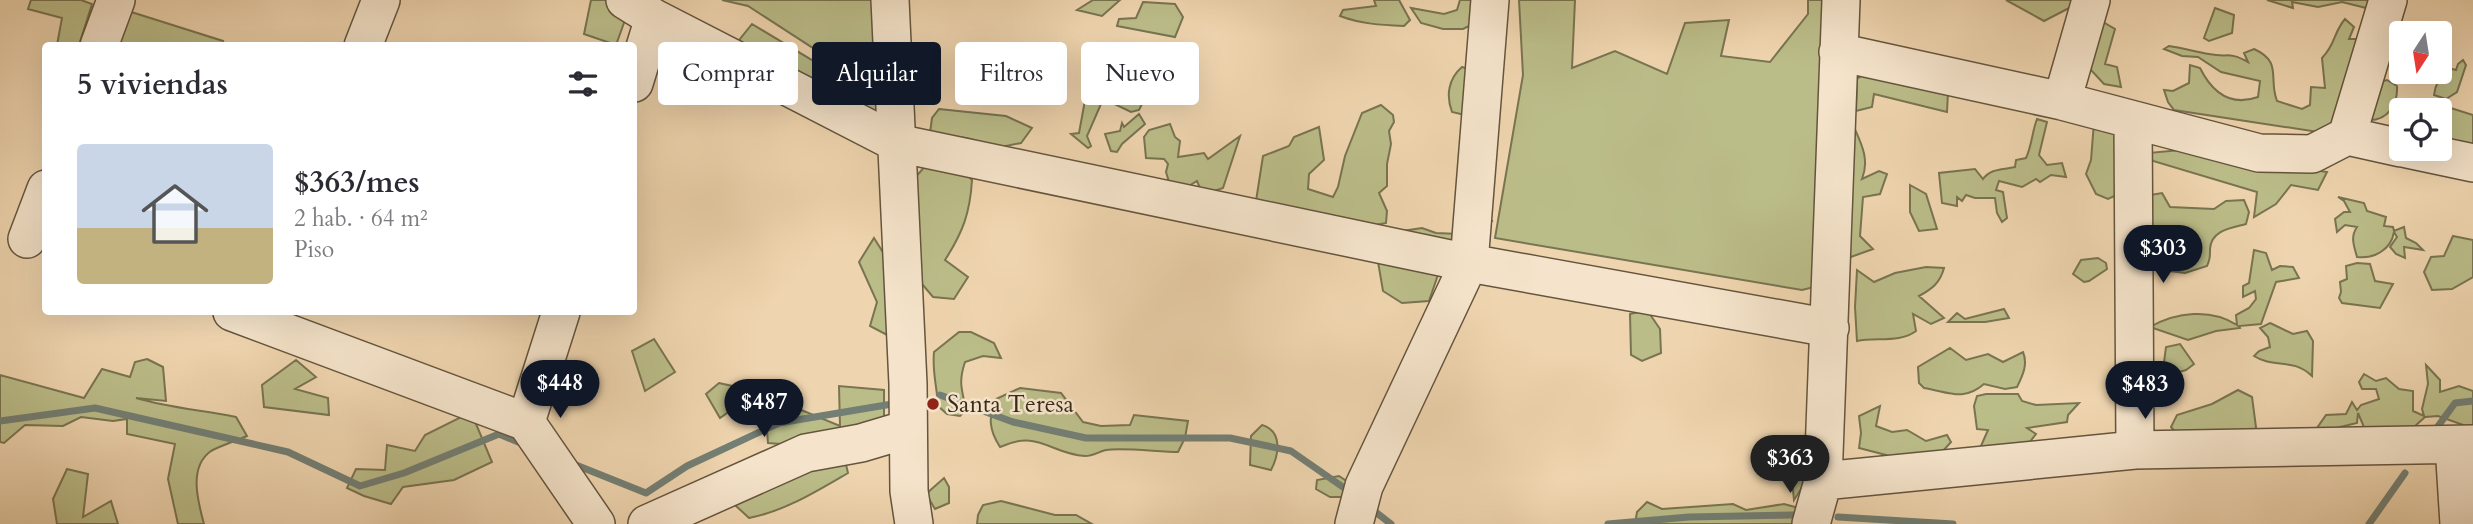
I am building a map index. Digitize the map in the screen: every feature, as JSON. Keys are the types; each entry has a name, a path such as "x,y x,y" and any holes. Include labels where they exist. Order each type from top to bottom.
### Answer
{"street":[{"path":"100,42 116,0"},
{"path":"365,42 381,0"},
{"path":"890,0 909,491 914,524"},
{"path":"1354,524 1364,486 1469,263 1490,0"},
{"path":"1811,524 1824,481 1841,0"},
{"path":"2062,101 2091,0"},
{"path":"2347,136 2389,0"},
{"path":"637,46 640,9 897,143 1469,263 1830,328"},
{"path":"1838,52 2062,101 2259,153 2312,154 2347,136 2389,145"},
{"path":"2133,120 2135,450"},
{"path":"2452,159 2473,163"},
{"path":"24,238 42,198"},
{"path":"250,315 526,422 596,524"},
{"path":"526,422 560,315"},
{"path":"647,524 806,453 861,443 908,429"},
{"path":"1824,481 2135,450 2463,445 2459,524"}],"green space":[{"path":"31,0 81,0 92,4 80,42 58,42 62,18 28,9"},
{"path":"591,0 616,0 629,9 617,42 607,42 584,34"},
{"path":"722,0 881,0 884,42 812,42 812,47 748,6"},
{"path":"1093,0 1120,0 1102,16 1077,10"},
{"path":"1374,0 1399,0 1410,20 1404,26 1363,22 1340,16 1343,10 1376,6"},
{"path":"1460,0 1483,0 1479,21 1463,29 1443,29 1421,23 1411,8 1444,14 1457,10"},
{"path":"1519,0 1575,0 1572,68 1615,51 1667,74 1685,23 1729,20 1721,56 1770,62 1808,14 1808,0 1832,0 1818,286 1802,290 1495,238 1523,75"},
{"path":"2006,0 2072,0 2077,4 2044,21"},
{"path":"2267,0 2370,0 2370,9 2342,2 2318,7 2292,2 2293,8"},
{"path":"1143,2 1175,4 1183,17 1175,37 1117,26 1119,19 1136,18"},
{"path":"2215,8 2234,15 2232,33 2209,41 2204,38"},
{"path":"125,10 223,41 223,42 112,42"},
{"path":"2345,19 2354,27 2349,39 2361,39 2353,108 2318,132 2174,110 2168,102 2164,90 2173,91 2189,83 2190,65 2200,68 2216,90 2231,99 2248,100 2258,97 2260,81 2221,72 2198,57 2182,56 2164,49 2169,46 2232,56 2248,62 2244,53 2254,49 2269,59 2272,65 2277,101 2302,109 2310,105 2311,87 2325,88 2322,58"},
{"path":"2103,22 2115,29 2105,64 2117,67 2121,87 2104,84 2090,69"},
{"path":"752,24 782,42 738,42"},
{"path":"798,52 812,60 812,90 798,83"},
{"path":"2463,60 2466,65 2457,92 2448,98 2434,95 2437,84 2452,84 2452,69 2456,70"},
{"path":"1462,67 1475,71 1469,116 1452,112 1449,100 1451,82"},
{"path":"1871,69 1948,92 1947,112 1874,94 1872,107 1856,111 1857,79"},
{"path":"2387,80 2389,84 2397,86 2396,98 2389,98 2389,111 2381,118 2368,120 2377,83"},
{"path":"840,105 882,105 875,123"},
{"path":"1084,105 1101,105 1087,136 1091,146 1088,148 1071,134 1079,133"},
{"path":"1116,105 1142,105 1139,110 1131,112"},
{"path":"1381,105 1393,115 1394,122 1389,131 1391,144 1387,186 1379,193 1387,211 1386,223 1355,229 1256,201 1263,156 1289,146 1294,137 1319,127 1324,160 1309,174 1308,189 1333,197 1362,113"},
{"path":"2452,108 2473,115 2473,152 2452,149"},
{"path":"939,109 1006,116 1032,128 1021,143 1001,147 930,133 932,118"},
{"path":"1139,114 1145,124 1122,144 1117,152 1111,151 1105,134 1120,131 1122,123 1124,127"},
{"path":"2037,119 2047,122 2039,155 2047,165 2062,163 2066,177 2051,175 2040,182 2036,179 2022,187 1999,181 1996,190 2003,192 2007,218 2002,222 1997,213 1995,198 1966,195 1962,201 1957,197 1957,206 1942,203 1939,173 1975,169 1983,179 1993,171 2015,167 2016,160 2026,158"},
{"path":"2094,122 2122,128 2123,192 2108,199 2096,194 2086,174 2091,160"},
{"path":"1170,124 1175,137 1180,141 1178,157 1204,153 1208,159 1240,136 1223,188 1203,195 1197,181 1187,187 1169,182 1166,172 1168,164 1164,159 1146,158 1144,137 1149,130"},
{"path":"1853,125 1865,158 1862,179 1879,171 1887,174 1880,194 1863,197 1860,236 1873,249 1848,258"},
{"path":"2181,150 2327,172 2318,190 2291,185 2276,204 2254,217 2257,192 2153,161 2148,153"},
{"path":"927,164 962,170 972,180 965,222 945,260 968,277 954,299 933,297 922,284 910,244 913,180"},
{"path":"1910,185 1926,194 1937,229 1919,231 1910,212"},
{"path":"2162,193 2170,207 2214,209 2226,201 2244,200 2249,212 2246,224 2223,231 2214,238 2207,266 2185,273 2163,270 2161,247 2148,218 2144,196"},
{"path":"2338,197 2364,203 2367,211 2386,217 2384,226 2393,227 2394,231 2404,227 2406,238 2423,250 2404,247 2405,258 2396,254 2390,247 2397,237 2394,232 2389,244 2381,252 2357,257 2353,238 2357,227 2345,225 2337,232 2335,219 2344,212 2350,212 2344,201"},
{"path":"1481,209 1492,221 1476,229 1440,269 1429,301 1402,303 1383,291 1377,256 1395,232 1422,228 1436,233 1459,234"},
{"path":"2453,236 2473,240 2473,277 2452,289 2432,290 2424,272 2431,257 2444,256"},
{"path":"874,238 901,281 906,345 870,326 877,302 859,262"},
{"path":"2254,250 2266,253 2272,270 2280,266 2293,267 2299,278 2276,282 2261,324 2216,331 2188,340 2150,327 2171,318 2193,314 2216,316 2237,325 2236,315 2249,308 2256,299 2255,291 2243,297 2243,286 2249,283"},
{"path":"2098,258 2106,263 2107,269 2089,281 2084,282 2073,274 2081,260"},
{"path":"2370,264 2375,281 2393,284 2380,308 2342,303 2339,298 2340,282 2347,279 2346,266"},
{"path":"1926,267 1944,268 1935,285 1919,296 1944,318 1931,324 1913,314 1916,331 1910,335 1857,341 1857,270 1874,282 1895,273"},
{"path":"2004,309 2009,318 1985,322 1948,322 1957,313 1965,319"},
{"path":"1647,310 1660,329 1661,353 1642,361 1631,355 1630,314"},
{"path":"2270,323 2293,334 2307,331 2313,341 2312,376 2297,367 2261,360 2254,356 2270,347 2268,337 2260,328"},
{"path":"959,332 971,332 994,343 1001,358 983,356 965,362 961,381 966,410 960,416 947,414 938,406 934,373 934,352"},
{"path":"654,339 675,372 645,391 632,351"},
{"path":"2180,344 2194,364 2186,370 2162,377 2166,347"},
{"path":"1950,348 1966,360 1988,354 2003,362 2023,352 2025,365 2017,387 2005,389 1984,384 1976,390 1962,394 1924,388 1919,383 1918,367"},
{"path":"147,359 163,367 166,401 136,398 236,417 247,436 211,451 199,466 197,485 204,524 178,524 168,479 175,444 127,434 127,419 113,421 81,417 63,426 25,425 4,443 0,442 0,375 84,398 102,369 130,377 135,362"},
{"path":"296,360 316,377 295,389 328,398 329,415 264,407 262,385"},
{"path":"2426,365 2440,380 2440,392 2459,386 2473,391 2473,425 2466,426 2438,416 2425,417 2415,426 2366,432 2358,413 2357,423 2336,428 2317,428 2326,415 2346,414 2352,402 2357,410 2361,405 2379,399 2376,389 2362,389 2359,382 2364,374 2376,381 2386,378 2399,389 2413,391 2413,411 2424,416 2422,409 2428,384"},
{"path":"719,383 755,391 840,426 839,386 884,390 884,427 833,448 768,443 766,418 744,401 720,418 706,394"},
{"path":"1020,388 1061,393 1083,422 1101,426 1130,425 1134,415 1188,421 1185,438 1178,452 1113,449 1085,456 1035,441 1013,442 1000,447 991,423 993,406 996,399"},
{"path":"2238,390 2252,397 2256,427 2254,432 2177,434 2171,427 2177,415 2212,404"},
{"path":"2018,394 2022,401 2036,405 2079,403 2068,415 2067,422 2027,428 2036,434 2025,448 1987,455 1981,446 1988,430 1977,429 1974,406 1977,396"},
{"path":"1880,406 1876,426 1892,432 1907,430 1926,441 1947,435 1951,442 1943,451 1903,465 1886,455 1859,448 1859,416"},
{"path":"471,412 492,462 454,480 403,487 391,504 347,488 356,469 385,470 387,445 415,451 425,435"},
{"path":"1262,425 1269,428 1276,438 1277,451 1271,470 1250,465 1251,436"},
{"path":"1810,431 1818,462 1794,500 1789,448 1801,441"},
{"path":"844,456 848,473 788,505 749,518 735,505 735,492"},
{"path":"67,469 88,474 83,517 111,501 118,524 57,524 53,499"},
{"path":"1339,476 1348,482 1345,497 1330,497 1316,489 1317,480"},
{"path":"944,478 949,487 949,503 935,509 926,494"},
{"path":"1001,501 1055,515 1076,515 1092,524 977,524 983,505"},
{"path":"1647,502 1662,509 1733,504 1746,510 1784,504 1795,507 1808,520 1808,524 1635,524 1637,512"}],"waterway":[{"path":"940,395 1013,422 1086,438 1230,438 1291,451 1350,492"},
{"path":"2433,433 2455,403 2473,401"},
{"path":"571,463 646,493 687,466 779,423 898,403"},
{"path":"0,421 95,408 288,452 360,486 404,473 499,434 523,444"},
{"path":"2369,524 2405,473"},
{"path":"1373,510 1391,524"},
{"path":"1608,524 1689,517 1797,515"},
{"path":"1838,517 1953,524"}],"place":[{"name":"Santa Teresa","path":"933,404"}]}
